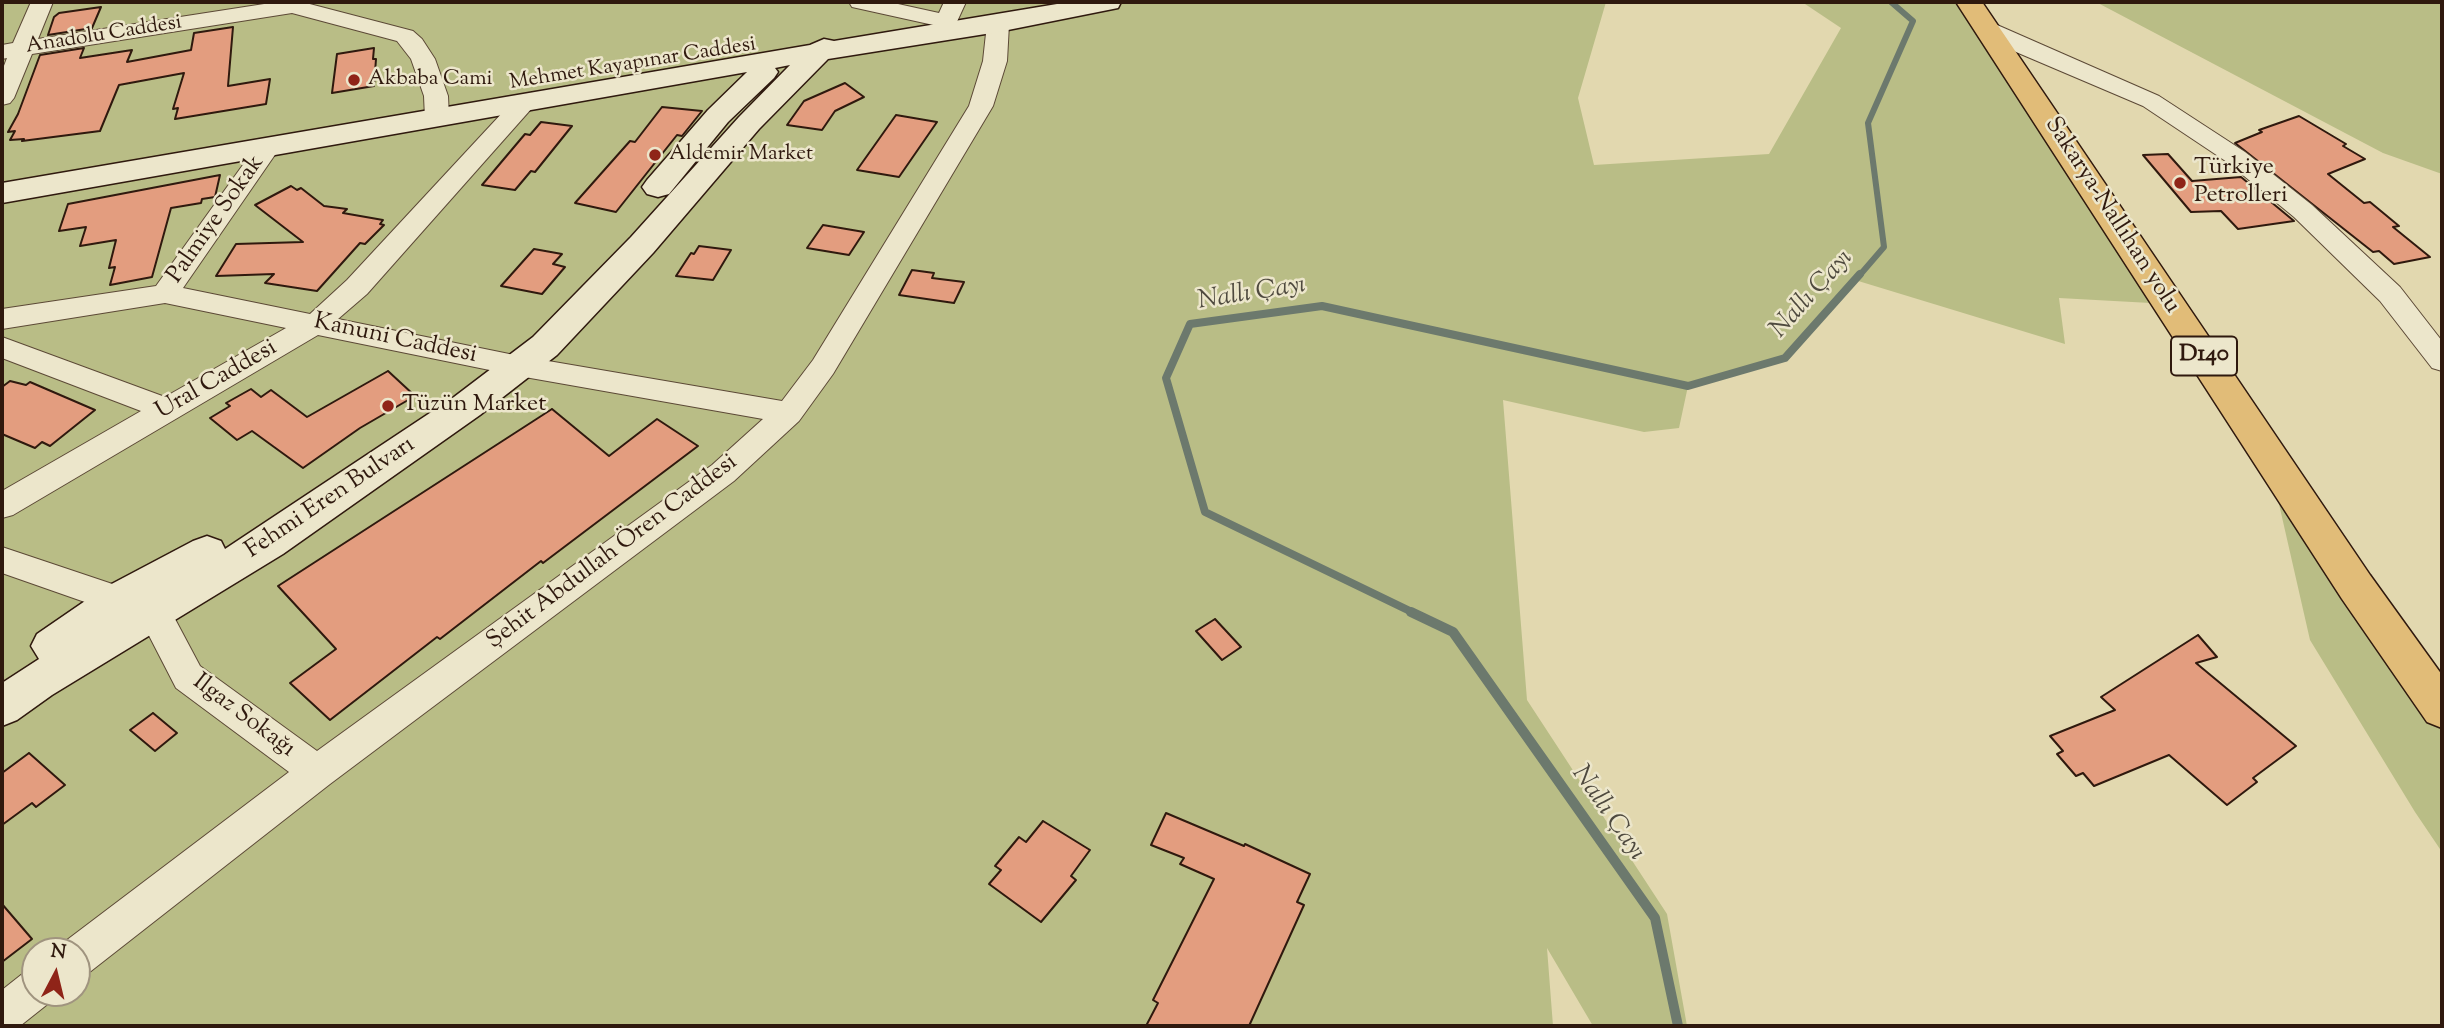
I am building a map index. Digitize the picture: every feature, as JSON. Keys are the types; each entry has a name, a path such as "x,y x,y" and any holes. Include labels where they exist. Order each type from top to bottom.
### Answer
{"main road":[{"name":"Mehmet Kayapınar Caddesi","path":"2,193 269,146 436,107 524,103 804,48 951,11 1057,2"},
{"path":"804,48 998,24 1108,2"},
{"name":"Sakarya-Nallıhan yolu","path":"1978,15 2356,587 2442,709"},
{"name":"Mehmet Kayapınar Caddesi","path":"2,169 436,107 804,48"},
{"name":"Fehmi Eren Bulvarı","path":"2,681 118,600 247,530 508,364 545,346 642,245 749,123 804,48"},
{"name":"Fehmi Eren Bulvarı","path":"2,707 37,682 269,543 467,406 508,364"}],"street":[{"path":"2,98 13,50 42,2"},
{"path":"860,2 951,11"},
{"name":"Anadolu Caddesi","path":"13,50 286,4 405,36 414,44 423,60 436,107"},
{"path":"1978,15 2024,47 2151,101 2236,157 2303,211 2390,295 2442,361"},
{"name":"Şehit Abdullah Ören Caddesi","path":"91,946 317,772 723,473 789,414 823,367 981,106 995,61 998,24"},
{"name":"Ural Caddesi","path":"2,506 317,323 357,287 524,103"},
{"name":"Palmiye Sokak","path":"166,294 269,146"},
{"name":"Kanuni Caddesi","path":"2,319 166,294 508,364 789,414"},
{"path":"2,347 168,410"},
{"path":"2,560 154,612"},
{"name":"Ilgaz Sokağı","path":"154,612 188,677 317,772"},
{"path":"2,1015 21,1000"}],"green space":[{"path":"2,2 1606,2 1578,98 1594,165 1769,154 1841,28 1802,2 1957,2 1988,28 2169,304 2059,298 2065,344 1855,280 1779,360 1688,386 1679,428 1644,432 1503,400 1527,700 1667,914 1687,1026 1593,1026 1547,948 1553,1026 2,1026"},
{"path":"2096,2 2442,2 2442,174 2383,153"},
{"path":"2279,504 2301,504 2442,709 2442,852 2310,640"}],"building":[{"path":"101,7 92,28 48,35 54,17 59,13"},
{"path":"233,27 228,86 270,79 266,104 175,119 178,108 173,109 184,73 119,85 100,131 22,141 24,139 10,140 15,131 8,132 18,114 40,55 84,48 80,58 132,50 127,62 191,50 194,33"},
{"name":"Akbaba Cami","path":"374,48 374,86 332,93 337,54"},
{"path":"845,83 864,97 835,111 822,130 787,125 804,101"},
{"path":"662,107 702,111 682,136 677,135 616,212 575,203 630,141 635,142"},
{"path":"896,115 937,122 899,177 857,170"},
{"path":"2299,116 2346,144 2343,146 2365,159 2328,174 2364,203 2370,202 2399,226 2393,227 2430,257 2394,264 2379,251 2373,252 2235,143 2262,132 2259,130"},
{"path":"541,122 572,126 535,172 531,171 515,190 482,185 525,134 530,135"},
{"path":"2168,154 2192,181 2241,177 2294,221 2238,229 2221,211 2191,212 2143,155"},
{"path":"220,175 215,197 202,199 201,203 171,208 152,277 110,285 115,267 109,268 116,240 80,246 86,227 59,231 68,204"},
{"path":"291,186 297,190 301,188 324,206 347,209 343,213 383,220 380,224 384,225 365,244 360,243 317,291 265,283 274,274 216,276 236,244 303,242 255,205"},
{"path":"823,225 864,232 849,255 807,248"},
{"path":"699,246 731,250 713,280 676,276 691,253 694,254"},
{"path":"534,249 562,254 553,264 565,267 542,294 501,286"},
{"path":"912,270 934,273 932,278 964,282 954,303 899,295"},
{"path":"388,371 415,396 360,428 303,468 252,431 237,440 210,418 230,406 226,403 251,389 261,397 271,390 307,417"},
{"path":"10,381 26,385 30,382 95,410 50,446 42,442 35,448 2,434 2,387"},
{"path":"552,409 609,456 657,419 698,446 440,639 437,637 330,720 290,683 336,649 278,586"},
{"path":"1215,619 1241,647 1222,660 1196,631"},
{"path":"2198,635 2217,657 2196,663 2296,746 2253,778 2257,782 2227,805 2169,755 2094,786 2083,773 2076,776 2057,754 2063,751 2050,736 2115,710 2101,697"},
{"path":"153,713 177,733 155,751 130,730"},
{"path":"29,753 65,785 36,807 32,803 2,825 2,773"},
{"path":"1166,813 1244,846 1245,844 1310,874 1297,902 1304,905 1249,1026 1146,1026 1158,1003 1153,1000 1214,879 1180,864 1184,858 1151,845"},
{"path":"1043,821 1090,850 1071,876 1076,880 1041,922 989,884 1001,870 995,866 1019,837 1026,842"},
{"path":"2,904 30,937 21,937 21,947 2,962"}],"waterway":[{"name":"Nallı Çayı","path":"1859,276 1884,247 1868,123 1913,21 1891,2"},
{"name":"Nallı Çayı","path":"1414,613 1205,512 1166,378 1190,324 1322,306 1688,386 1785,358 1860,274"},
{"name":"Nallı Çayı","path":"1411,612 1453,632 1655,918 1678,1026"}],"place":[{"name":"Akbaba Cami","path":"354,80"},
{"name":"Aldemir Market","path":"655,155"},
{"name":"Türkiye Petrolleri","path":"2180,183"},
{"name":"Tüzün Market","path":"388,406"}]}
